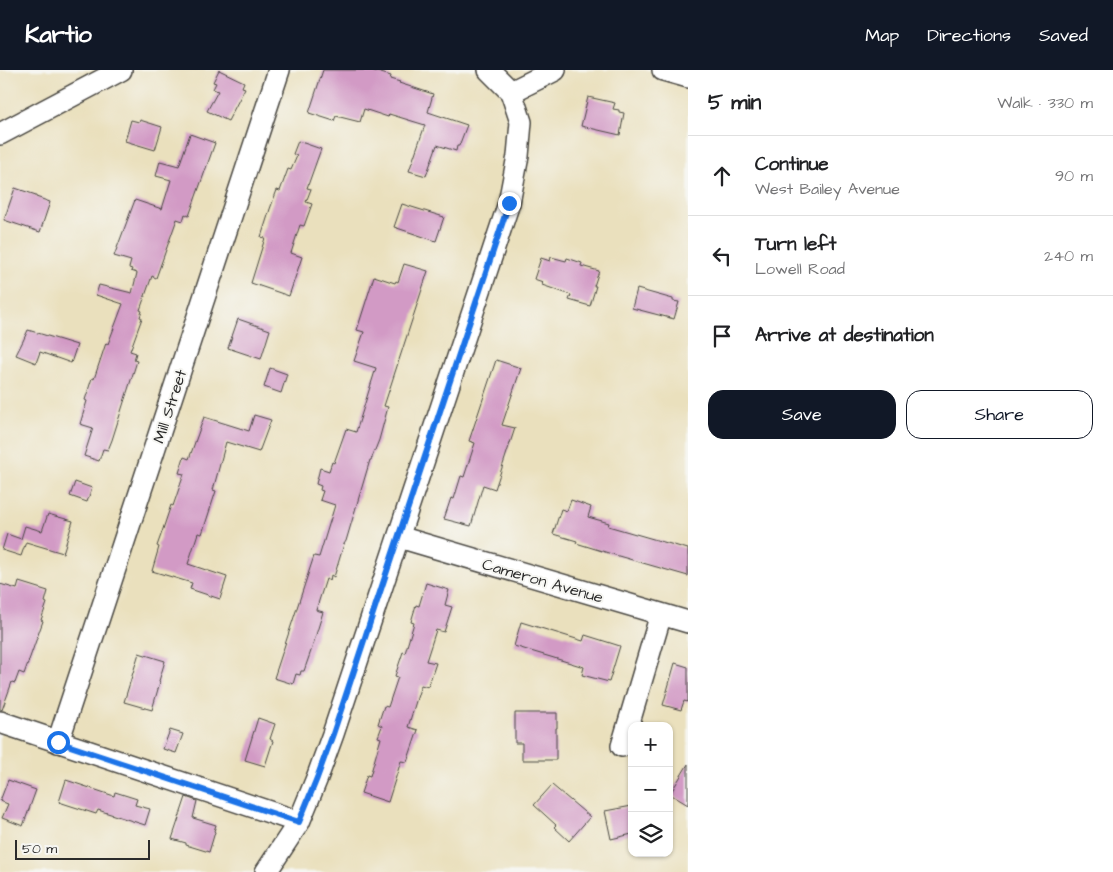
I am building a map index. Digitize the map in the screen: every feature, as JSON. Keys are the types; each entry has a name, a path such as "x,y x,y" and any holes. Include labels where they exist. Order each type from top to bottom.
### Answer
{"street":[{"path":"0,134 121,70"},
{"name":"Mill Street","path":"58,742 279,70"},
{"path":"266,872 299,822 333,734 509,203 518,156 521,122 511,92 489,70"},
{"path":"511,92 555,70"},
{"path":"663,70 688,78"},
{"name":"Cameron Avenue","path":"398,537 688,622"},
{"path":"622,746 661,614"},
{"path":"0,722 299,822"}],"building":[{"path":"219,70 244,82 242,87 245,88 228,121 207,111 218,91 213,89 216,83 213,82"},
{"path":"323,70 371,70 391,76 390,79 399,83 433,94 428,112 467,125 459,146 457,146 456,151 437,145 426,176 409,171 425,125 389,114 388,117 364,109 360,122 336,116 334,121 309,113"},
{"path":"588,97 615,103 613,109 624,113 620,135 581,126"},
{"path":"131,120 139,122 140,120 162,127 155,150 125,141"},
{"path":"190,134 215,143 189,216 185,214 183,221 177,219 156,278 152,276 140,310 142,311 140,317 142,318 130,351 136,353 134,360 137,361 112,440 108,450 103,449 99,461 84,456 93,428 80,424 92,378 94,379 106,343 108,344 123,304 96,295 99,285 132,293 137,273 129,268 131,261 114,256 135,200 162,209 171,180 156,176 160,161 179,166"},
{"path":"298,141 321,149 307,188 311,189 306,202 312,204 304,226 300,225 291,253 302,257 289,296 251,283 265,238 261,237 270,209 277,190 280,191 288,169 291,170 297,156 293,154"},
{"path":"15,188 50,202 40,232 4,220"},
{"path":"402,204 444,217 436,241 394,227"},
{"path":"551,257 566,261 567,258 582,263 581,266 599,271 590,306 569,300 571,295 542,285 543,282 534,279 541,258 550,261"},
{"path":"404,264 428,271 384,406 388,407 379,440 370,460 346,541 334,577 331,575 330,581 326,579 316,610 323,612 312,648 304,671 301,671 300,675 296,674 293,684 274,678 314,556 319,557 335,505 320,500 323,491 320,490 321,486 316,484 320,468 329,471 332,462 334,463 346,429 356,432 376,368 354,361 364,332 357,330 374,276 395,283 396,281 398,282"},
{"path":"637,289 679,302 674,319 632,308"},
{"path":"238,319 270,330 261,359 228,348"},
{"path":"28,330 77,345 71,363 40,352 36,363 16,355"},
{"path":"496,360 521,368 502,425 515,428 495,489 483,485 471,526 444,519 451,498 454,499 461,476 464,477 475,443 469,441"},
{"path":"270,368 287,374 281,393 264,387"},
{"path":"254,415 271,420 259,452 226,442 213,490 216,491 202,534 198,533 188,564 227,577 220,599 190,589 192,583 152,571 159,547 157,546 184,474 179,473 184,457 189,459 204,417 249,431"},
{"path":"75,482 92,488 87,502 70,496"},
{"path":"571,500 591,507 588,517 609,523 608,526 688,549 688,576 576,543 577,541 553,534 561,509 567,511"},
{"path":"48,514 73,521 63,553 26,542 21,556 2,550 7,534 21,539 25,526 42,531"},
{"path":"19,582 48,591 45,602 47,603 41,620 43,621 24,674 19,672 15,683 12,682 2,710 0,709 0,584 17,589"},
{"path":"426,583 449,590 445,605 452,607 444,632 436,630 426,661 436,663 428,687 421,685 408,727 418,730 407,762 401,761 388,802 361,793 367,775 370,776 381,738 378,737 382,726 378,724 384,706 388,707 398,677 395,676 403,652 405,653 414,623 411,622 416,605 419,606"},
{"path":"521,622 583,641 585,635 620,646 609,682 582,675 584,667 514,646"},
{"path":"139,653 165,661 152,710 124,702"},
{"path":"675,663 688,667 688,702 684,701 681,710 663,705"},
{"path":"515,713 557,713 556,760 522,760 522,743 515,743"},
{"path":"258,718 275,724 270,739 273,741 265,766 245,760"},
{"path":"170,730 183,734 176,753 163,749"},
{"path":"688,764 688,805 673,796 673,789"},
{"path":"8,780 36,790 23,826 2,818 8,804 0,801"},
{"path":"66,780 114,796 115,792 137,799 135,805 150,809 145,825 98,810 96,814 59,802"},
{"path":"552,785 590,817 569,841 554,827 556,825 534,805"},
{"path":"186,797 197,801 193,818 216,825 209,852 172,839"},
{"path":"628,807 628,835 611,839 605,811"}],"route":[{"path":"58,742 299,822 333,734 509,203"}]}
